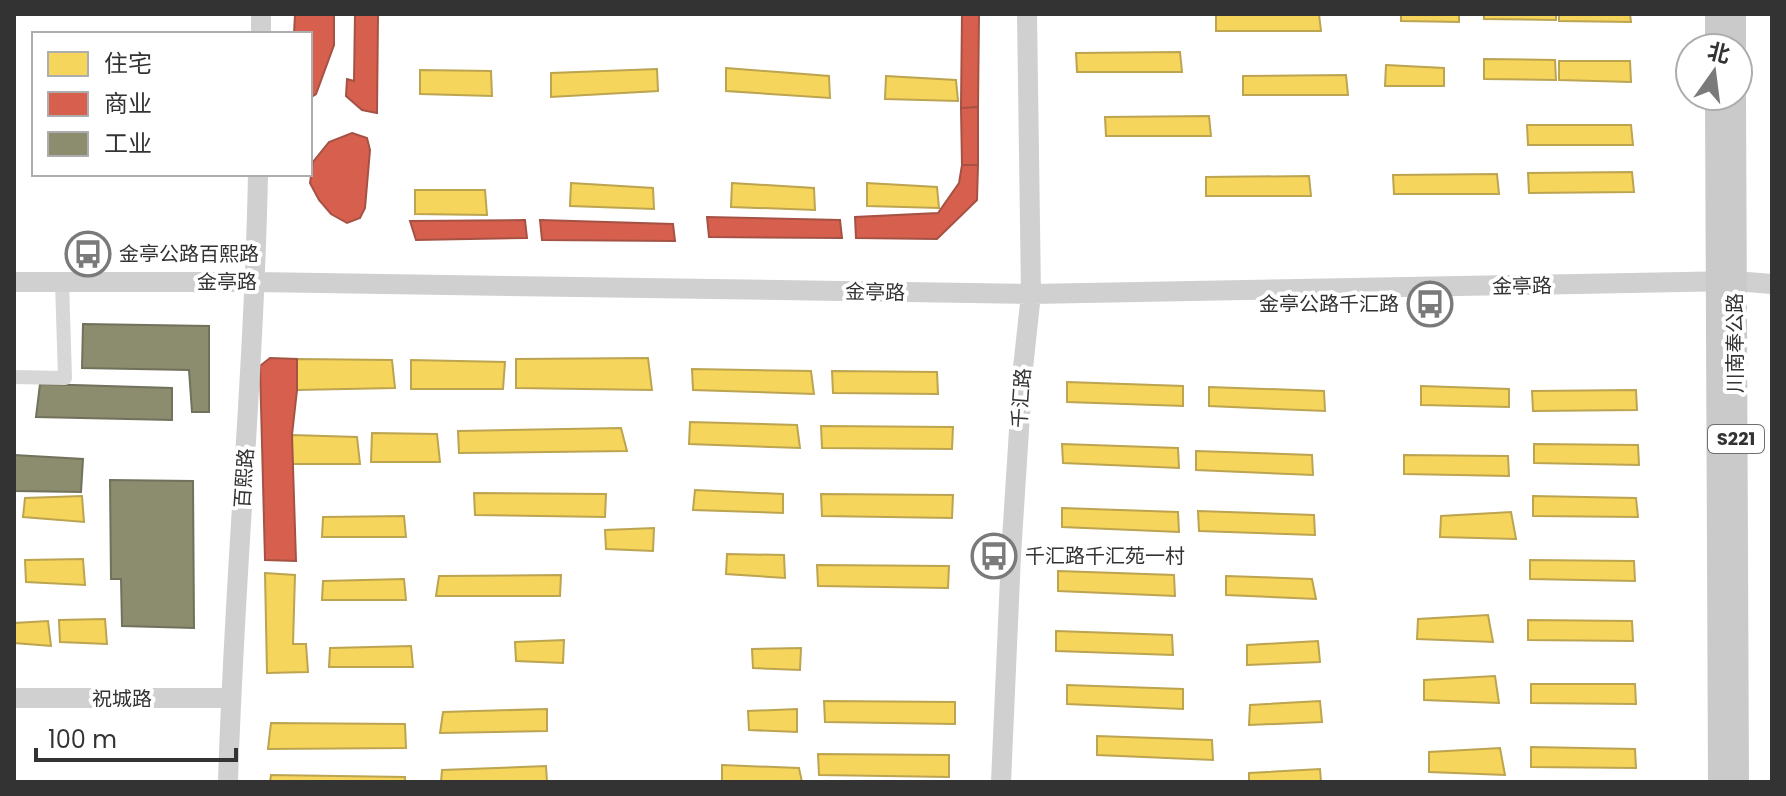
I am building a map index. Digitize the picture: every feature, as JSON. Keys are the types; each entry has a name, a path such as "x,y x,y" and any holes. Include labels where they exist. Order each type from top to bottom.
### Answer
{"main road":[{"name":"千汇路","path":"1001,782 1011,555 1031,294 1027,14"},
{"name":"川南奉公路","path":"1717,112 1726,282 1738,782"},
{"name":"川南奉公路","path":"1719,782 1726,282 1734,112"},
{"name":"百熙路","path":"228,782 256,282 258,176"},
{"name":"金亭路","path":"14,282 256,282 1031,294 1726,282 1772,284"},
{"name":"祝城路","path":"14,698 231,698"}],"street":[{"path":"14,377 65,378 62,282"}],"building: 住宅":[{"path":"1216,14 1319,14 1321,31 1216,31"},
{"path":"1401,14 1459,14 1459,22 1401,21"},
{"path":"1484,14 1556,14 1556,20 1484,19"},
{"path":"1559,14 1630,14 1631,22 1559,21"},
{"path":"1180,52 1182,72 1077,72 1076,53"},
{"path":"1484,59 1555,60 1556,80 1484,79"},
{"path":"1559,61 1630,61 1631,82 1559,80"},
{"path":"1386,65 1444,68 1444,86 1385,86"},
{"path":"726,68 829,76 830,98 726,91"},
{"path":"657,69 658,91 551,97 551,73"},
{"path":"420,70 491,71 492,96 420,94"},
{"path":"1346,75 1348,95 1243,95 1243,76"},
{"path":"886,76 956,80 958,101 885,99"},
{"path":"1209,116 1211,136 1106,136 1105,117"},
{"path":"1527,125 1631,125 1633,145 1528,145"},
{"path":"1632,172 1634,192 1529,193 1528,173"},
{"path":"1497,174 1499,194 1394,194 1393,175"},
{"path":"1309,176 1311,196 1206,196 1206,177"},
{"path":"571,183 653,188 654,209 570,206"},
{"path":"732,183 814,188 815,210 731,207"},
{"path":"867,183 937,187 939,208 867,206"},
{"path":"415,190 485,190 487,215 415,214"},
{"path":"648,358 652,390 516,388 516,359"},
{"path":"297,359 392,360 395,388 297,390"},
{"path":"411,360 505,362 503,389 411,389"},
{"path":"692,369 811,371 814,394 693,390"},
{"path":"832,371 937,372 938,394 833,393"},
{"path":"1067,382 1183,386 1183,406 1067,402"},
{"path":"1421,386 1509,389 1509,407 1421,405"},
{"path":"1209,387 1324,391 1325,411 1209,406"},
{"path":"1636,390 1637,410 1533,411 1532,391"},
{"path":"690,422 797,425 800,448 689,444"},
{"path":"821,426 953,427 952,449 822,448"},
{"path":"621,428 627,451 459,453 458,431"},
{"path":"372,433 437,434 440,462 371,462"},
{"path":"292,435 357,437 360,464 292,464"},
{"path":"1062,444 1178,448 1179,468 1063,463"},
{"path":"1534,444 1638,445 1639,465 1534,463"},
{"path":"1196,451 1312,455 1313,475 1196,470"},
{"path":"1404,455 1508,456 1509,476 1404,474"},
{"path":"695,490 783,494 783,513 693,510"},
{"path":"474,493 606,494 605,517 475,515"},
{"path":"821,494 953,495 952,518 822,516"},
{"path":"82,496 84,522 23,517 25,498"},
{"path":"1533,496 1636,498 1638,517 1533,516"},
{"path":"1062,508 1178,512 1179,532 1062,527"},
{"path":"1198,511 1314,515 1315,535 1199,531"},
{"path":"1511,512 1516,539 1440,537 1441,516"},
{"path":"404,516 406,537 322,537 323,517"},
{"path":"654,528 653,551 606,549 605,530"},
{"path":"727,554 784,555 785,578 726,574"},
{"path":"83,559 85,585 26,582 25,560"},
{"path":"1530,560 1634,561 1635,581 1530,579"},
{"path":"817,565 949,566 948,588 818,586"},
{"path":"1058,571 1174,575 1175,596 1058,591"},
{"path":"265,573 295,575 293,644 306,644 308,672 267,673"},
{"path":"561,575 560,596 436,596 439,576"},
{"path":"1226,576 1312,579 1316,599 1226,595"},
{"path":"404,579 406,600 322,600 323,581"},
{"path":"1488,615 1493,642 1417,639 1418,619"},
{"path":"105,619 107,644 60,642 59,620"},
{"path":"1528,620 1632,621 1633,641 1528,640"},
{"path":"48,621 51,646 14,643 14,623"},
{"path":"1056,631 1172,635 1173,655 1056,651"},
{"path":"564,640 563,663 516,661 515,642"},
{"path":"1318,641 1320,662 1247,665 1247,645"},
{"path":"411,646 413,667 329,667 330,648"},
{"path":"801,648 800,670 753,668 752,649"},
{"path":"1495,676 1499,703 1424,700 1424,680"},
{"path":"1531,684 1635,684 1636,704 1531,703"},
{"path":"1067,685 1183,689 1183,709 1067,704"},
{"path":"824,701 955,702 955,724 825,722"},
{"path":"1320,701 1322,722 1249,725 1250,705"},
{"path":"547,709 547,731 440,733 443,712"},
{"path":"797,709 797,732 749,730 748,711"},
{"path":"271,723 405,724 406,748 268,749"},
{"path":"1097,736 1212,740 1213,760 1097,755"},
{"path":"1531,747 1635,749 1636,768 1531,767"},
{"path":"1500,748 1505,775 1429,772 1429,752"},
{"path":"818,754 949,755 949,777 819,775"},
{"path":"722,765 799,768 802,782 722,782"},
{"path":"546,766 547,782 441,782 442,770"},
{"path":"1320,769 1321,782 1249,782 1249,773"},
{"path":"271,775 405,777 405,782 270,782"}],"building: 商业":[{"path":"295,14 334,14 334,45 316,94 312,97 312,32 294,32"},
{"path":"355,14 378,14 377,113 362,110 346,96 347,79 354,81"},
{"path":"962,14 979,14 978,107 961,108"},
{"path":"978,107 978,165 962,165 961,108"},
{"path":"352,133 367,138 370,150 365,208 360,218 347,223 331,214 310,183 313,162 329,142"},
{"path":"962,165 978,165 977,200 937,239 856,238 855,217 938,213 959,183"},
{"path":"707,217 840,220 842,238 709,237"},
{"path":"525,220 527,238 416,240 410,221"},
{"path":"540,220 673,224 675,241 542,240"},
{"path":"270,358 297,359 292,435 296,561 265,560 260,366"}],"building: 工业":[{"path":"83,324 209,326 209,412 192,412 189,370 82,368"},
{"path":"40,384 172,388 172,420 36,417"},
{"path":"14,455 83,459 81,492 14,491"},
{"path":"110,480 193,481 194,628 122,626 121,579 111,579"}],"place":[{"name":"金亭公路百熙路","path":"88,254"},
{"name":"金亭公路千汇路","path":"1430,304"},
{"name":"千汇路千汇苑一村","path":"994,556"}]}
